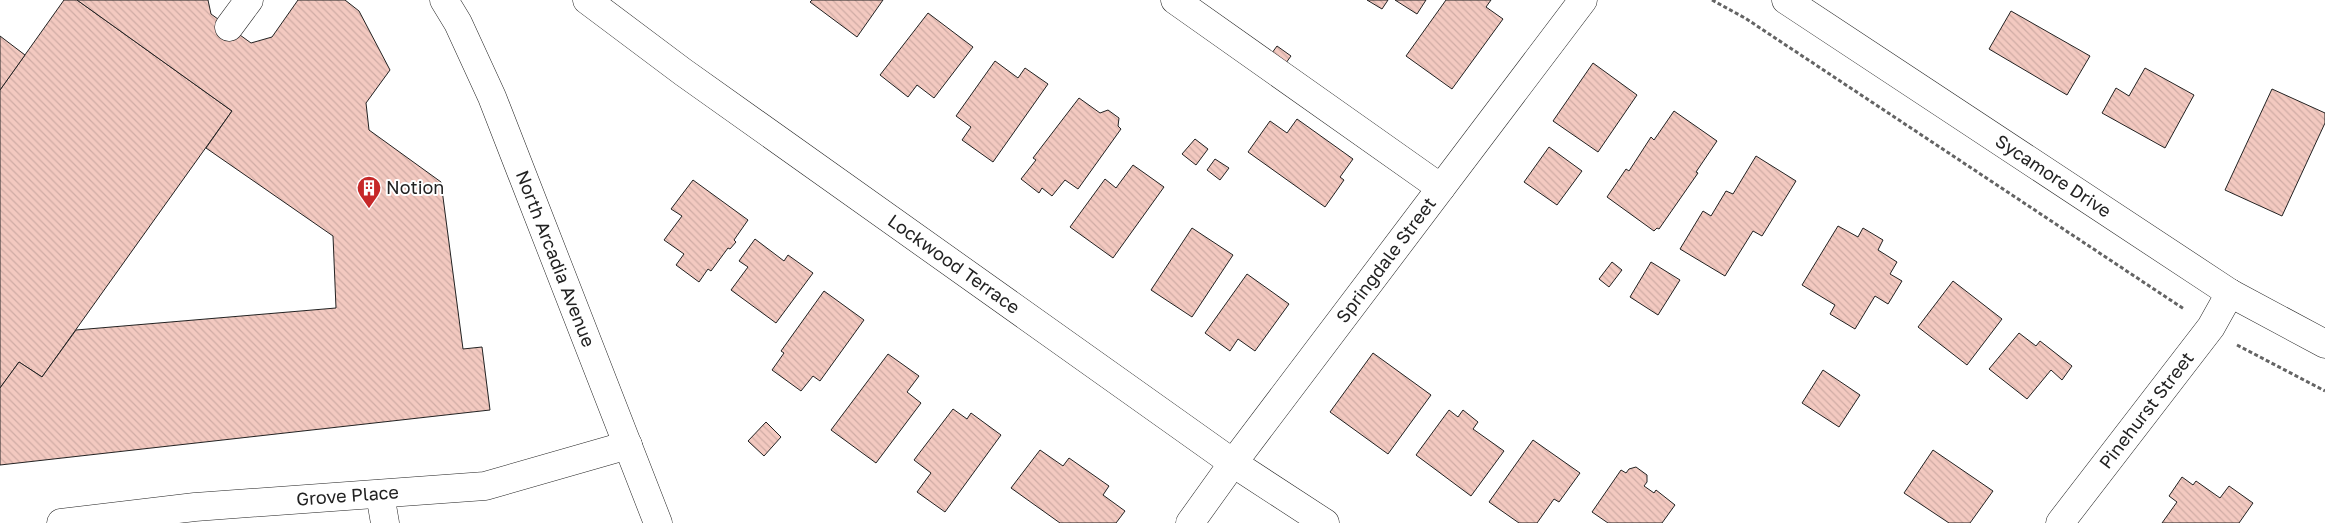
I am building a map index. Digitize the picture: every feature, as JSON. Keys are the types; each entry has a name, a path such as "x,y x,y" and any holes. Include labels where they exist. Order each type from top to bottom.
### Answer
{"street":[{"path":"229,27 249,0"},
{"name":"North Arcadia Avenue","path":"444,0 458,23 492,97 658,523"},
{"name":"Lockwood Terrace","path":"587,0 683,72 1233,463 1325,523"},
{"path":"1176,0 1441,188"},
{"name":"Springdale Street","path":"1190,523 1233,463 1583,0"},
{"name":"Sycamore Drive","path":"1786,0 2230,293 2325,344"},
{"name":"Pinehurst Street","path":"2060,523 2211,327 2230,293"},
{"name":"Grove Place","path":"61,523 195,507 485,486 628,445"},
{"path":"380,494 385,523"}],"path":[{"path":"1712,0 1745,18 2236,345 2325,391"}],"building":[{"path":"64,0 77,0 232,111 42,377 19,362 0,388 0,90"},
{"name":"Notion","path":"77,0 208,0 211,14 251,43 272,37 298,0 345,0 359,11 390,70 366,103 369,130 441,182 463,349 482,347 490,410 0,465 0,388 19,362 42,377 76,330 336,308 333,236 206,148 232,111"},
{"path":"812,0 883,0 857,37 810,2"},
{"path":"1367,0 1388,0 1382,9"},
{"path":"1395,0 1426,0 1417,14"},
{"path":"1446,0 1491,0 1486,7 1503,19 1452,89 1406,56"},
{"path":"2011,11 2090,56 2067,95 1989,49"},
{"path":"928,13 973,47 934,98 917,85 908,97 880,75"},
{"path":"0,36 25,55 0,90"},
{"path":"1277,46 1291,56 1283,67 1269,57"},
{"path":"995,61 1018,78 1025,68 1048,84 993,162 962,140 971,127 956,116"},
{"path":"1593,63 1637,95 1598,152 1553,121"},
{"path":"2145,68 2194,95 2165,148 2102,113 2116,88 2129,96"},
{"path":"2272,89 2325,113 2325,123 2282,216 2225,190"},
{"path":"1079,98 1100,113 1108,110 1119,118 1118,126 1121,129 1078,189 1065,180 1052,196 1042,188 1039,193 1021,179 1036,160 1033,158"},
{"path":"1674,111 1717,141 1696,172 1698,173 1659,229 1657,228 1654,231 1607,197 1626,169 1629,171 1651,137 1654,140"},
{"path":"1297,119 1353,159 1340,177 1344,180 1325,207 1248,152 1270,121 1287,133"},
{"path":"1195,139 1208,149 1196,165 1182,154"},
{"path":"1549,147 1582,171 1557,205 1524,182"},
{"path":"1756,156 1796,181 1762,236 1753,231 1725,276 1680,249 1703,211 1711,216 1726,191 1733,194"},
{"path":"1215,159 1229,168 1220,180 1207,170"},
{"path":"1133,165 1164,187 1113,258 1070,227 1105,179 1116,188"},
{"path":"693,180 748,220 734,240 736,242 730,249 728,248 711,271 708,269 699,282 676,265 684,254 664,240 682,216 671,209"},
{"path":"1838,226 1858,237 1863,228 1883,240 1878,250 1897,262 1890,274 1902,281 1888,304 1875,296 1855,329 1830,314 1835,305 1802,285"},
{"path":"1192,228 1233,255 1192,317 1151,290"},
{"path":"755,239 784,261 788,255 813,273 776,323 731,290 748,267 739,261"},
{"path":"1612,262 1622,270 1609,287 1599,279"},
{"path":"1651,262 1680,280 1658,315 1630,297"},
{"path":"1247,274 1289,304 1255,351 1238,339 1230,351 1205,333"},
{"path":"1953,281 2002,319 1967,365 1918,327"},
{"path":"824,291 864,320 820,381 813,376 801,391 772,370 784,353 781,351"},
{"path":"2019,333 2036,346 2040,341 2072,366 2062,380 2051,370 2027,399 1989,369"},
{"path":"1373,353 1431,395 1388,454 1330,412"},
{"path":"888,354 919,376 907,392 921,403 876,463 831,430"},
{"path":"1823,370 1860,395 1839,427 1802,403"},
{"path":"953,409 967,419 971,413 1001,435 945,512 917,492 931,473 914,460"},
{"path":"1449,410 1458,417 1463,410 1478,422 1473,429 1504,451 1471,496 1416,455"},
{"path":"766,422 781,437 764,456 748,441"},
{"path":"1533,440 1580,473 1559,502 1554,499 1537,523 1519,523 1489,502"},
{"path":"1040,450 1063,466 1069,458 1109,486 1103,495 1125,511 1116,523 1060,523 1011,488"},
{"path":"1933,450 1993,491 1970,523 1949,523 1904,493"},
{"path":"1636,467 1647,475 1647,482 1644,486 1654,493 1656,490 1675,505 1662,523 1608,523 1592,512 1621,470 1626,473 1629,469"},
{"path":"2182,477 2193,485 2196,481 2220,498 2229,486 2253,503 2239,523 2162,523 2177,502 2169,496"}],"place":[{"name":"Notion","path":"369,209"}]}
